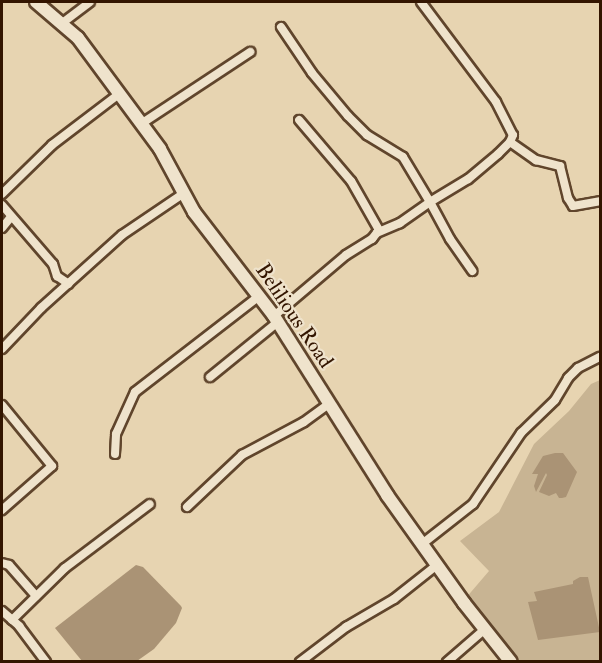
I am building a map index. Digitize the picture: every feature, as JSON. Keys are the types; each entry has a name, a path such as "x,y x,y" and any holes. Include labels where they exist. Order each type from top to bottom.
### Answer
{"main road":[{"name":"Belilious Road","path":"36,2 78,38 160,150 194,212 276,319 329,404 436,565 511,662"}],"street":[{"path":"61,24 90,2"},
{"path":"210,377 276,319 298,294 346,255 372,239 377,233 399,223 468,179 510,142 513,135 505,114 421,2"},
{"path":"280,27 312,73 348,116 367,135 403,157 450,239 472,271"},
{"path":"141,124 250,52"},
{"path":"2,194 52,145 119,94"},
{"path":"300,120 351,181 379,230 377,233"},
{"path":"510,142 536,160 560,166 568,198 573,206 600,201"},
{"path":"2,348 122,235 184,193"},
{"path":"2,205 53,264 57,276 69,284"},
{"path":"2,228 11,217"},
{"path":"115,454 116,434 135,392 259,296"},
{"path":"422,544 473,504 521,433 555,400 568,378 578,368 600,357"},
{"path":"187,507 242,455 304,422 329,404"},
{"path":"2,405 52,466 2,510"},
{"path":"12,620 65,568 150,504"},
{"path":"2,563 9,565 36,596"},
{"path":"300,662 346,627 394,599 436,565"},
{"path":"2,611 46,662"},
{"path":"447,662 485,629"}],"shaded area":[{"path":"600,380 600,661 517,661 465,599 489,571 460,541 499,512 534,444 569,411 591,384"},
{"path":"563,453 577,472 566,497 562,498 559,498 556,493 549,496 539,492 546,473 536,492 534,486 538,474 532,474 543,456"},
{"path":"136,565 143,567 181,606 176,623 154,649 137,661 82,661 55,628"},
{"path":"580,577 588,577 600,632 538,640 528,602 537,601 534,592 573,584 573,581"}]}
